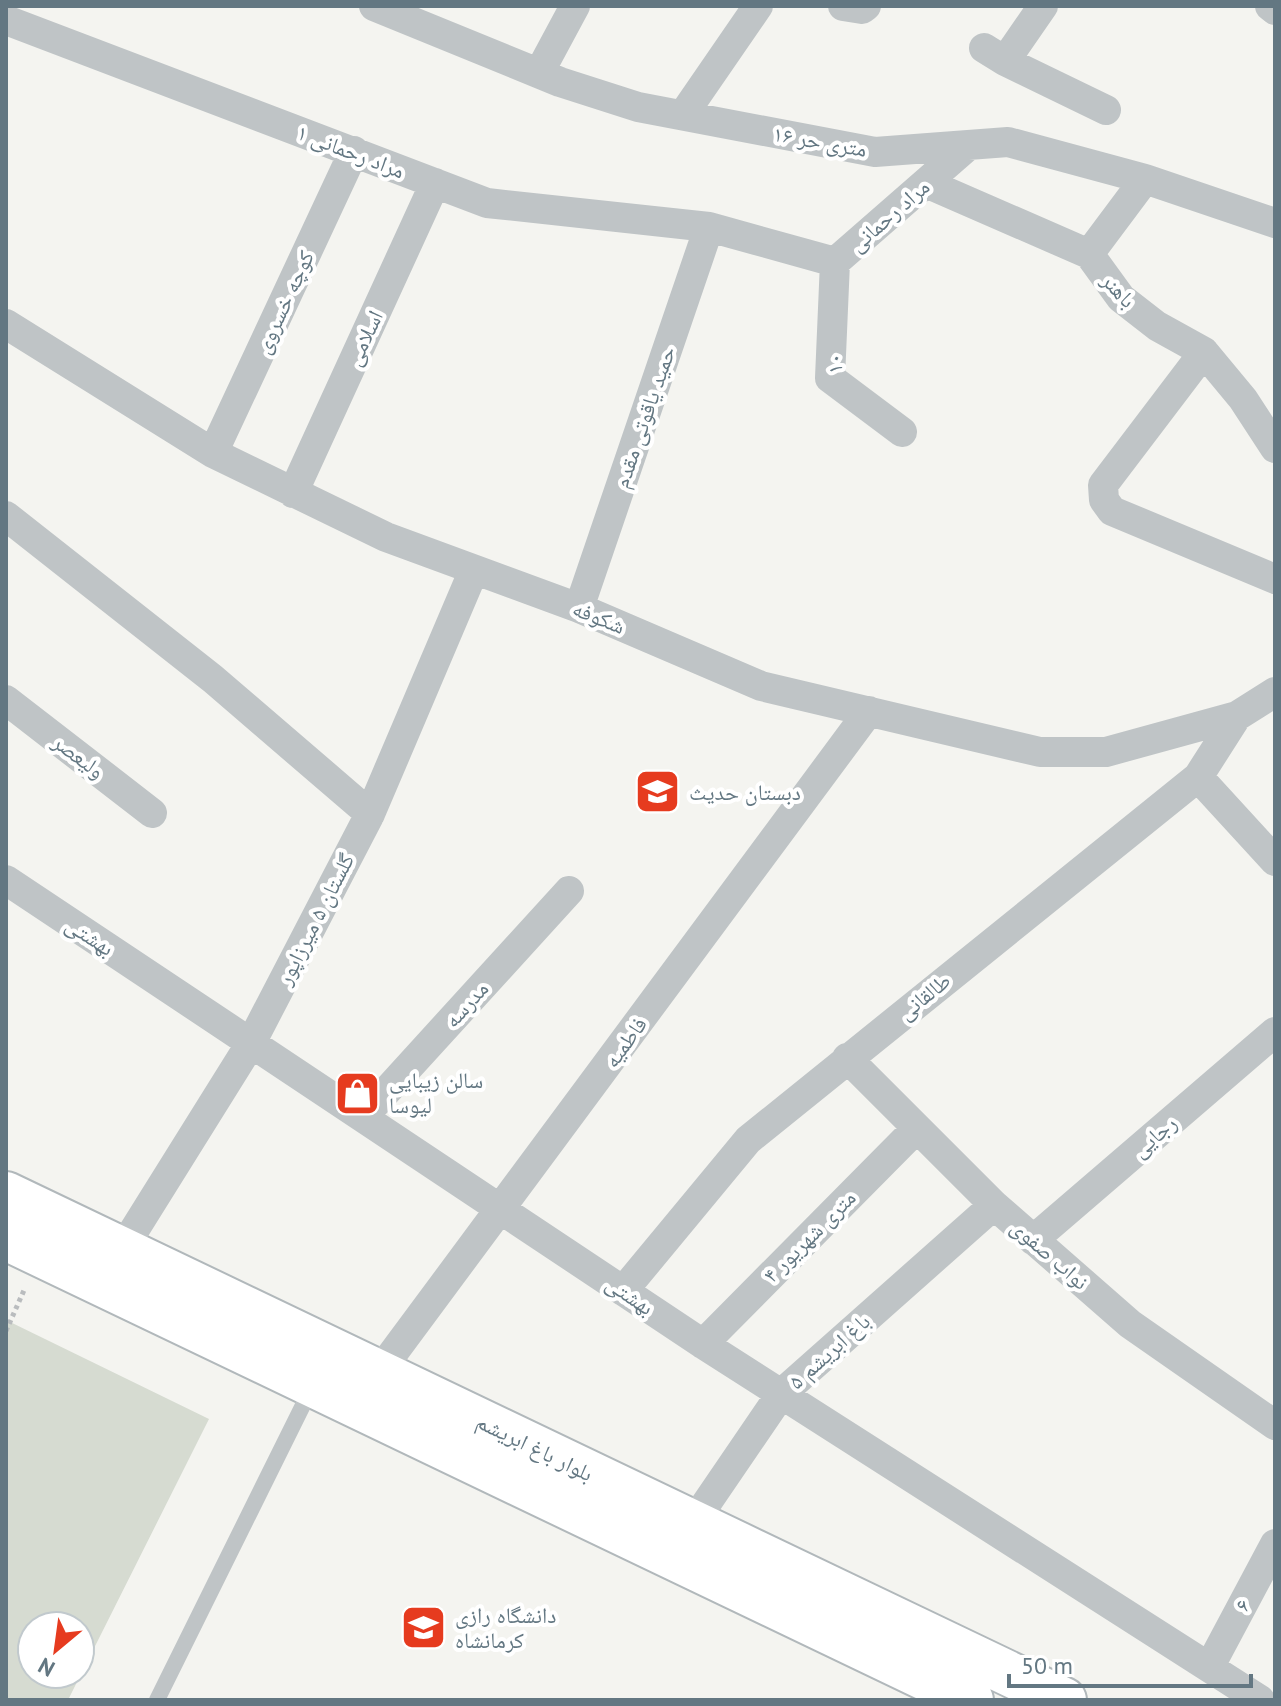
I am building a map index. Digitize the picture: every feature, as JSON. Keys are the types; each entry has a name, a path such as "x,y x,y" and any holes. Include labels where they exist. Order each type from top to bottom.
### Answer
{"main road":[{"name":"بلوار باغ ابریشم","path":"6,1194 123,1248 321,1368 971,1700"},
{"name":"بلوار باغ ابریشم","path":"23,1246 321,1368 379,1372 1064,1700"}],"street":[{"path":"539,73 575,6"},
{"path":"683,115 758,6"},
{"path":"843,6 862,9 866,6"},
{"path":"1043,6 994,54 1106,110"},
{"path":"1270,6 1275,10"},
{"name":"۱۶ متری حر","path":"389,8 539,73 638,107 875,152 1008,142 1145,179 1275,223"},
{"name":"مراد رحمانی ۱","path":"6,20 487,203 709,227"},
{"name":"مراد رحمانی","path":"709,227 835,262 969,145"},
{"name":"کوچه خسروی","path":"213,453 354,151"},
{"path":"1089,254 1145,179"},
{"name":"اسلامی","path":"293,493 435,183"},
{"name":"باهنر","path":"926,183 1089,254 1121,298 1157,326 1204,352 1243,399 1275,448"},
{"name":"حمید یاقوتی مقدم","path":"579,608 709,227"},
{"name":"۱۰","path":"835,262 830,378 902,432"},
{"name":"شکوفه","path":"6,324 213,453 293,493 386,537 473,572 579,608 761,686 967,738 1040,752 1106,752 1237,716"},
{"path":"1204,352 1103,485 1104,500 1112,511 1275,579"},
{"path":"6,516 213,679 370,814"},
{"name":"گلستان ۵ میرزاپور","path":"123,1248 251,1043 370,814 473,572"},
{"path":"1237,716 1275,692"},
{"name":"ولیعصر","path":"6,700 152,813"},
{"name":"فاطمیه","path":"379,1372 869,711"},
{"name":"طالقانی","path":"623,1291 748,1140 1198,777 1237,716"},
{"path":"1198,777 1275,861"},
{"name":"بهشتی","path":"6,880 703,1344 1260,1700"},
{"name":"مدرسه","path":"363,1117 569,891"},
{"name":"رجایی","path":"1033,1240 1275,1032"},
{"name":"نواب صفوی","path":"847,1058 994,1205 1130,1324 1275,1425"},
{"name":"۴ متری شهریور","path":"703,1344 916,1129"},
{"name":"باغ ابریشم ۵","path":"693,1523 781,1394 994,1205"},
{"name":"۶","path":"1210,1666 1275,1544"}],"lane":[{"path":"157,1700 321,1368"}],"path":[{"path":"6,1331 23,1246"}],"shaded area":[{"path":"6,1320 209,1419 96,1644 96,1610 16,1610 16,1690 73,1690 68,1700 6,1700"}],"place":[{"name":"دبستان حدیث","path":"658,792"},
{"name":"سالن زیبایی لیوسا","path":"358,1093"},
{"name":"دانشگاه رازی کرمانشاه","path":"424,1628"}]}
